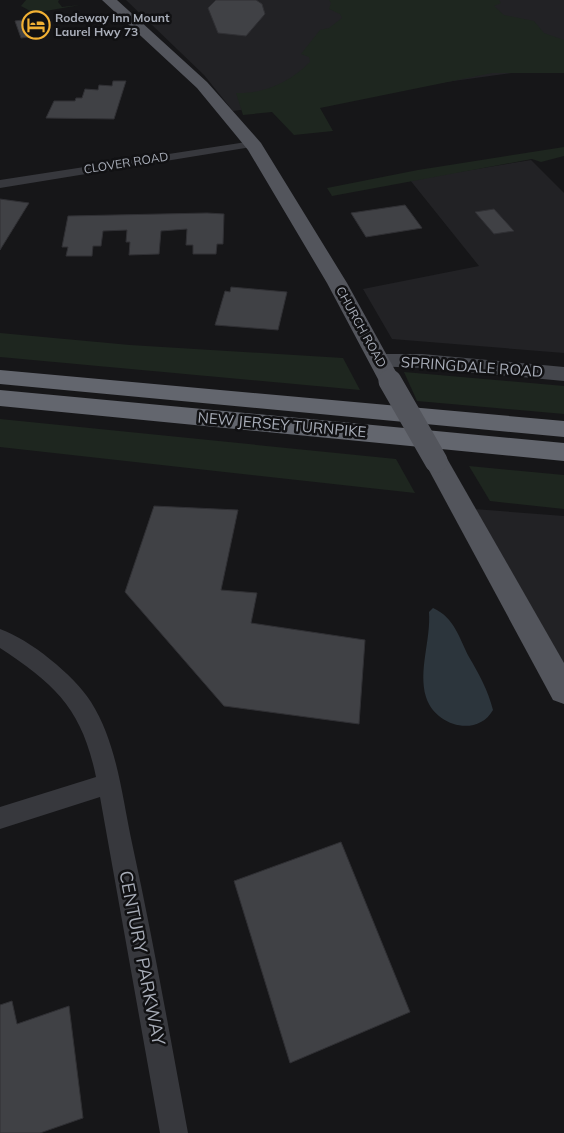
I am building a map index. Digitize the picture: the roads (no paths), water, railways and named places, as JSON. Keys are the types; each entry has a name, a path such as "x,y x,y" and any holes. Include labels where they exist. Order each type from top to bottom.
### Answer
{"highway":[{"name":"NEW JERSEY TURNPIKE","path":"0,377 564,429"},
{"name":"NEW JERSEY TURNPIKE","path":"0,398 564,452"}],"main road":[{"name":"CHURCH ROAD","path":"109,0 202,86 252,144 281,188 564,691"},
{"name":"SPRINGDALE ROAD","path":"385,371 422,361 564,374"}],"street":[{"name":"CLOVER ROAD","path":"0,184 204,150 252,144"},
{"name":"CENTURY PARKWAY","path":"0,637 48,672 82,708 92,726 108,784 132,898 174,1133"},
{"path":"0,818 108,784"}],"place":[{"name":"Rodeway Inn Mount Laurel Hwy 73","path":"36,25"}]}
